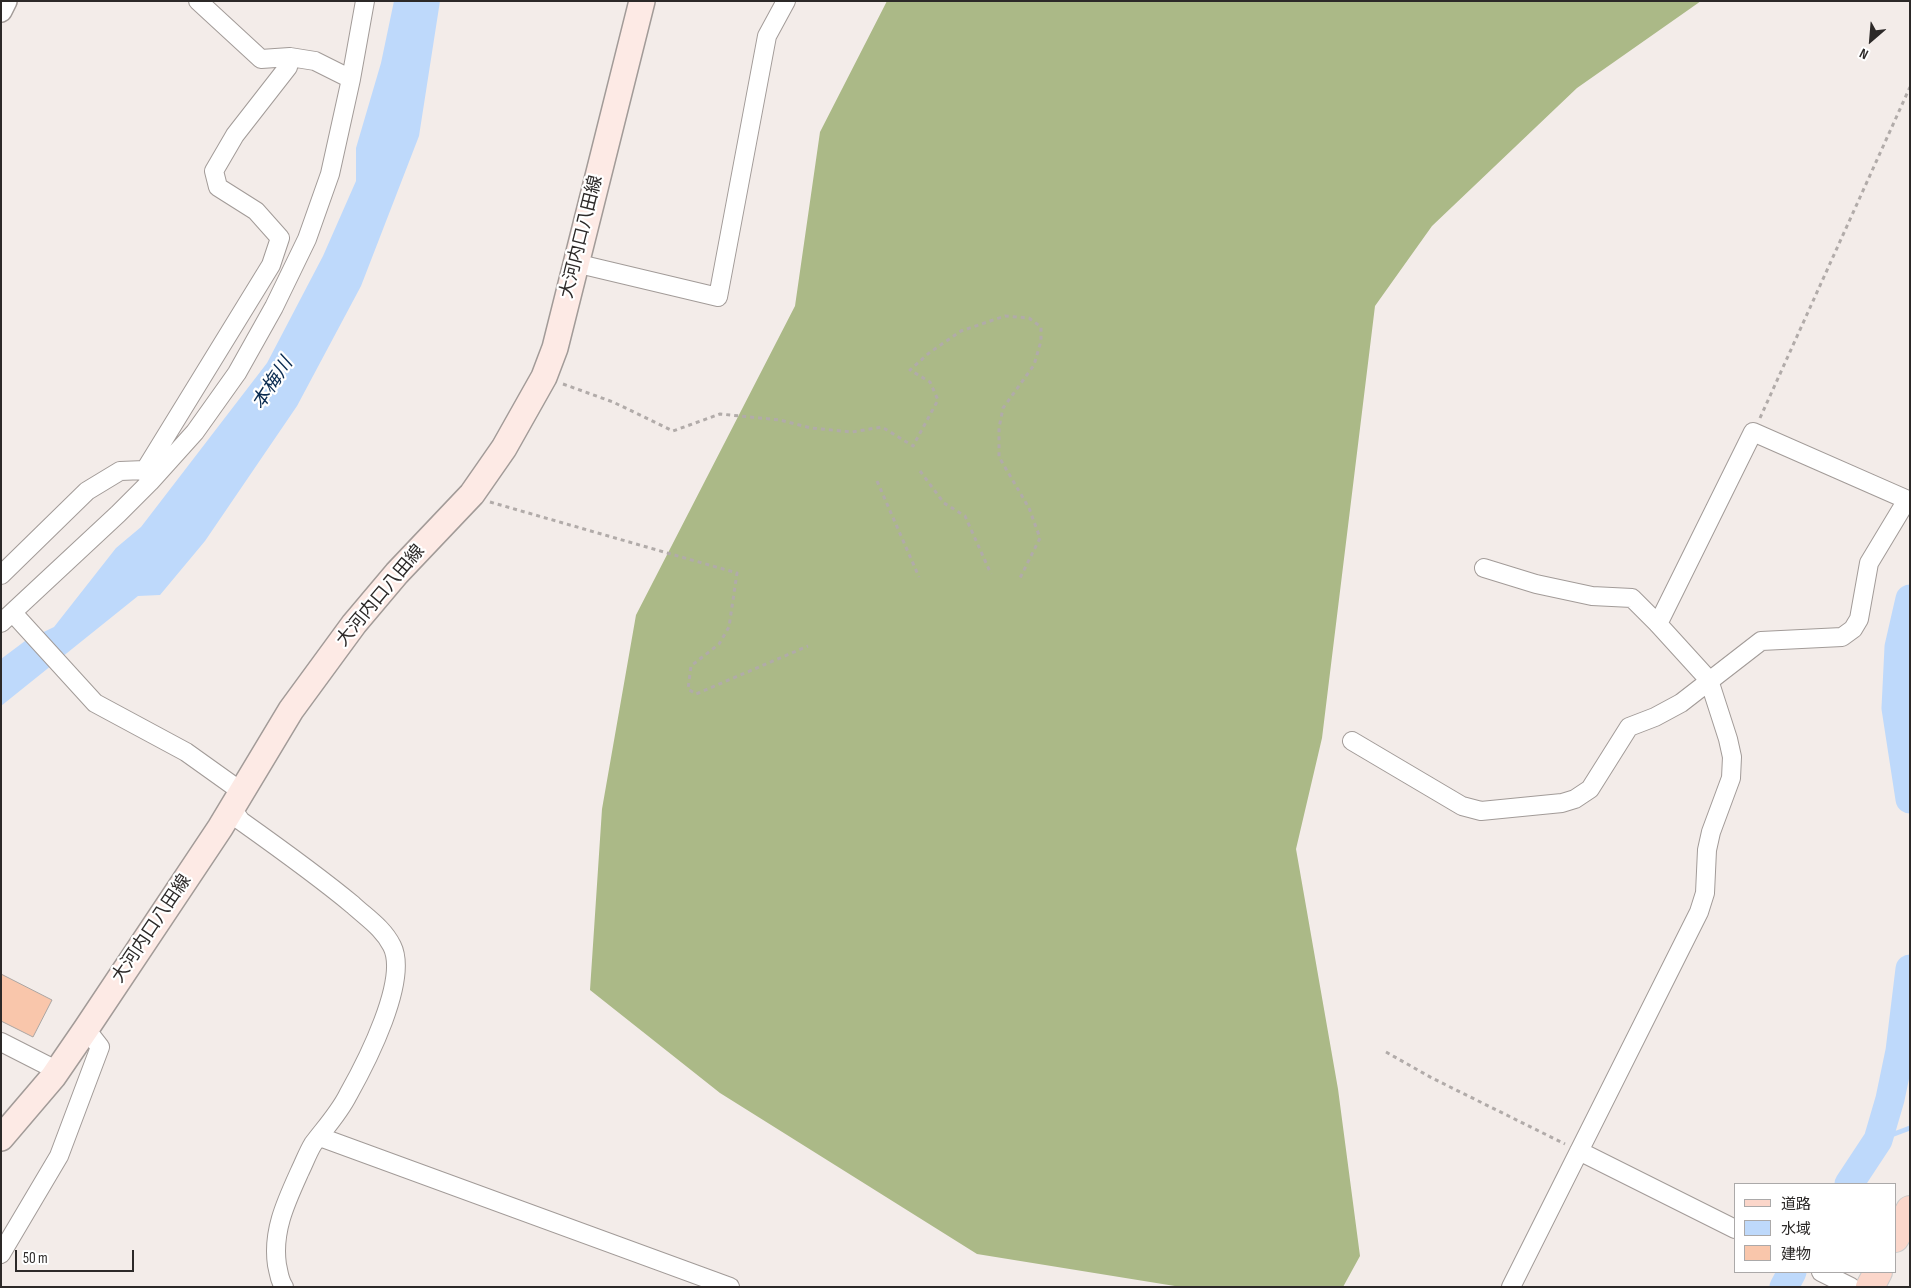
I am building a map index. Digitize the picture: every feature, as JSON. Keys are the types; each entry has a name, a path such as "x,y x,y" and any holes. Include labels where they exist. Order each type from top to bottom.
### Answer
{"main road":[{"name":"大河内口八田線","path":"1,1138 58,1071 237,800 291,710 354,624 397,572 472,494 504,448 544,377 555,348 642,1"},
{"path":"1896,1236 1910,1210"},
{"path":"1870,1287 1877,1273"}],"street":[{"path":"1,11 6,1"},
{"path":"198,1 261,59 290,56 315,61 351,79"},
{"path":"147,476 195,432 237,373 274,307 307,239 330,174 351,79 365,1"},
{"path":"575,263 718,297 768,36 786,1"},
{"path":"284,1287 280,1282 276,1256 278,1227 289,1196 313,1145 348,1096 392,998 396,972 393,948 383,931 319,877 241,821 237,800 186,752 95,703 11,618 118,514 147,476 271,265 280,238 256,211 218,187 214,171 235,135 288,67 290,56"},
{"path":"1352,741 1462,806 1481,812 1575,800 1590,789 1629,727 1655,717 1681,703 1708,680 1761,641 1842,637 1853,628 1859,619 1869,563 1908,500 1753,432 1658,624"},
{"path":"1,575 87,491 120,471 147,476"},
{"path":"1484,568 1536,584 1592,596 1632,598 1708,680 1728,738 1732,757 1731,778 1711,832 1707,850 1705,893 1698,912 1511,1287"},
{"path":"1,1254 59,1156 100,1047 86,1029"},
{"path":"1,1042 58,1071"},
{"path":"320,1137 730,1287"},
{"path":"1579,1150 1734,1228"},
{"path":"1823,1273 1851,1287"}],"path":[{"path":"1753,432 1910,87"},
{"path":"544,377 613,402 673,430 720,414 780,420 812,428 852,432 882,427 913,446 938,400 930,382 910,370 929,353 960,331 1005,316 1029,318 1041,327 1041,341 1034,365 1003,408 999,428 999,456 1029,508 1040,538 1018,580"},
{"path":"920,471 944,503 965,516 991,574"},
{"path":"877,481 919,577"},
{"path":"472,494 493,503 737,573 729,627 719,644 691,666 688,689 696,694 808,646"},
{"path":"1386,1052 1432,1078 1579,1150"}],"green space":[{"path":"887,1 1701,1 1577,88 1432,226 1375,306 1322,738 1296,849 1338,1089 1360,1256 1343,1287 1181,1287 977,1254 720,1093 590,990 602,809 636,615 795,306 820,132"}],"water":[{"name":"本梅川","path":"394,1 440,1 419,136 361,286 297,406 205,541 160,595 138,596 1,706 1,659 25,641 54,627 116,548 141,527 267,363 323,256 356,181 356,148 381,63"}],"building":[{"path":"1,974 52,1000 33,1037 1,1021"}],"waterway":[{"path":"1910,599 1899,647 1896,708 1910,799"},
{"path":"1850,1183 1878,1140 1890,1099 1900,1051 1910,969"},
{"path":"1878,1140 1910,1128"},
{"path":"1784,1287 1791,1273"}]}
